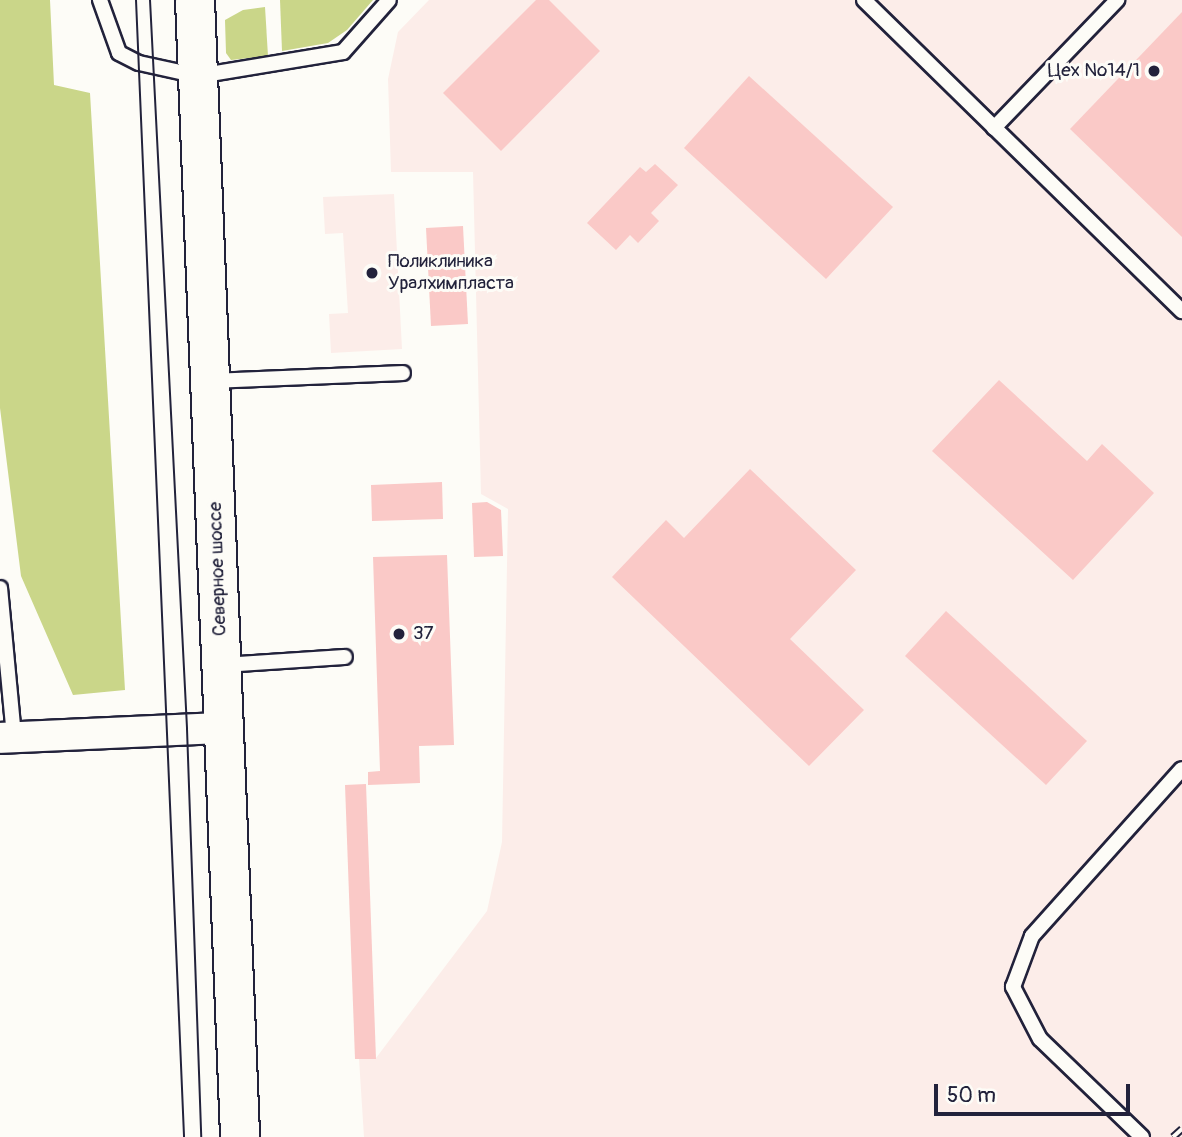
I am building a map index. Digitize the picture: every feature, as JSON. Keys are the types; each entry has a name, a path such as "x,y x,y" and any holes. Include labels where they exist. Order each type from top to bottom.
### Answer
{"main road":[{"name":"Северное шоссе","path":"195,0 240,1137"}],"street":[{"path":"7,738 222,728"}],"lane":[{"path":"100,0 119,53 139,63 198,76 343,52 389,0"},
{"path":"864,0 1182,311"},
{"path":"994,128 1117,0"},
{"path":"210,382 403,373"},
{"path":"0,588 7,738"},
{"path":"221,665 345,657"},
{"path":"1142,1137 1040,1039 1013,987 1032,936 1182,769"}],"shaded area":[{"path":"429,0 1182,0 1182,1137 364,1137 359,1059 376,1058 487,911 502,842 508,509 481,494 473,172 391,172 388,79 398,32"},
{"name":"Поликлиника Уралхимпласта","path":"394,194 402,349 331,353 329,314 348,313 343,233 325,234 323,197"}],"green space":[{"path":"0,0 50,0 54,85 90,93 125,690 73,695 21,576 0,408"},
{"path":"280,0 373,0 347,30 328,43 282,51"},
{"path":"265,7 268,56 231,60 226,53 225,20 243,10"}],"building":[{"path":"536,0 549,0 600,51 501,151 443,93"},
{"name":"Цех №14/1","path":"1182,12 1182,237 1070,129"},
{"path":"749,76 893,207 826,279 684,148"},
{"path":"655,164 678,185 651,213 659,221 638,243 630,235 616,250 587,223 640,167 646,172"},
{"path":"463,226 468,324 431,326 426,228"},
{"path":"999,380 1087,461 1102,444 1154,493 1073,580 932,451"},
{"path":"750,469 856,570 790,639 864,710 809,766 612,577 666,520 684,538"},
{"path":"442,482 443,519 372,521 371,485"},
{"path":"487,502 501,510 503,556 474,557 472,503"},
{"path":"447,555 454,745 419,746 420,783 368,785 368,772 380,771 373,557"},
{"path":"946,611 1087,741 1046,785 905,656"},
{"path":"366,784 376,1059 355,1059 345,785"}],"tram line":[{"path":"136,0 184,1137"},
{"path":"150,0 187,729 201,1137"}],"railway":[{"path":"1173,1137 1182,1129"}],"place":[{"name":"Цех №14/1","path":"1154,71"},
{"name":"Поликлиника Уралхимпласта","path":"372,273"},
{"name":"37","path":"399,634"}]}
